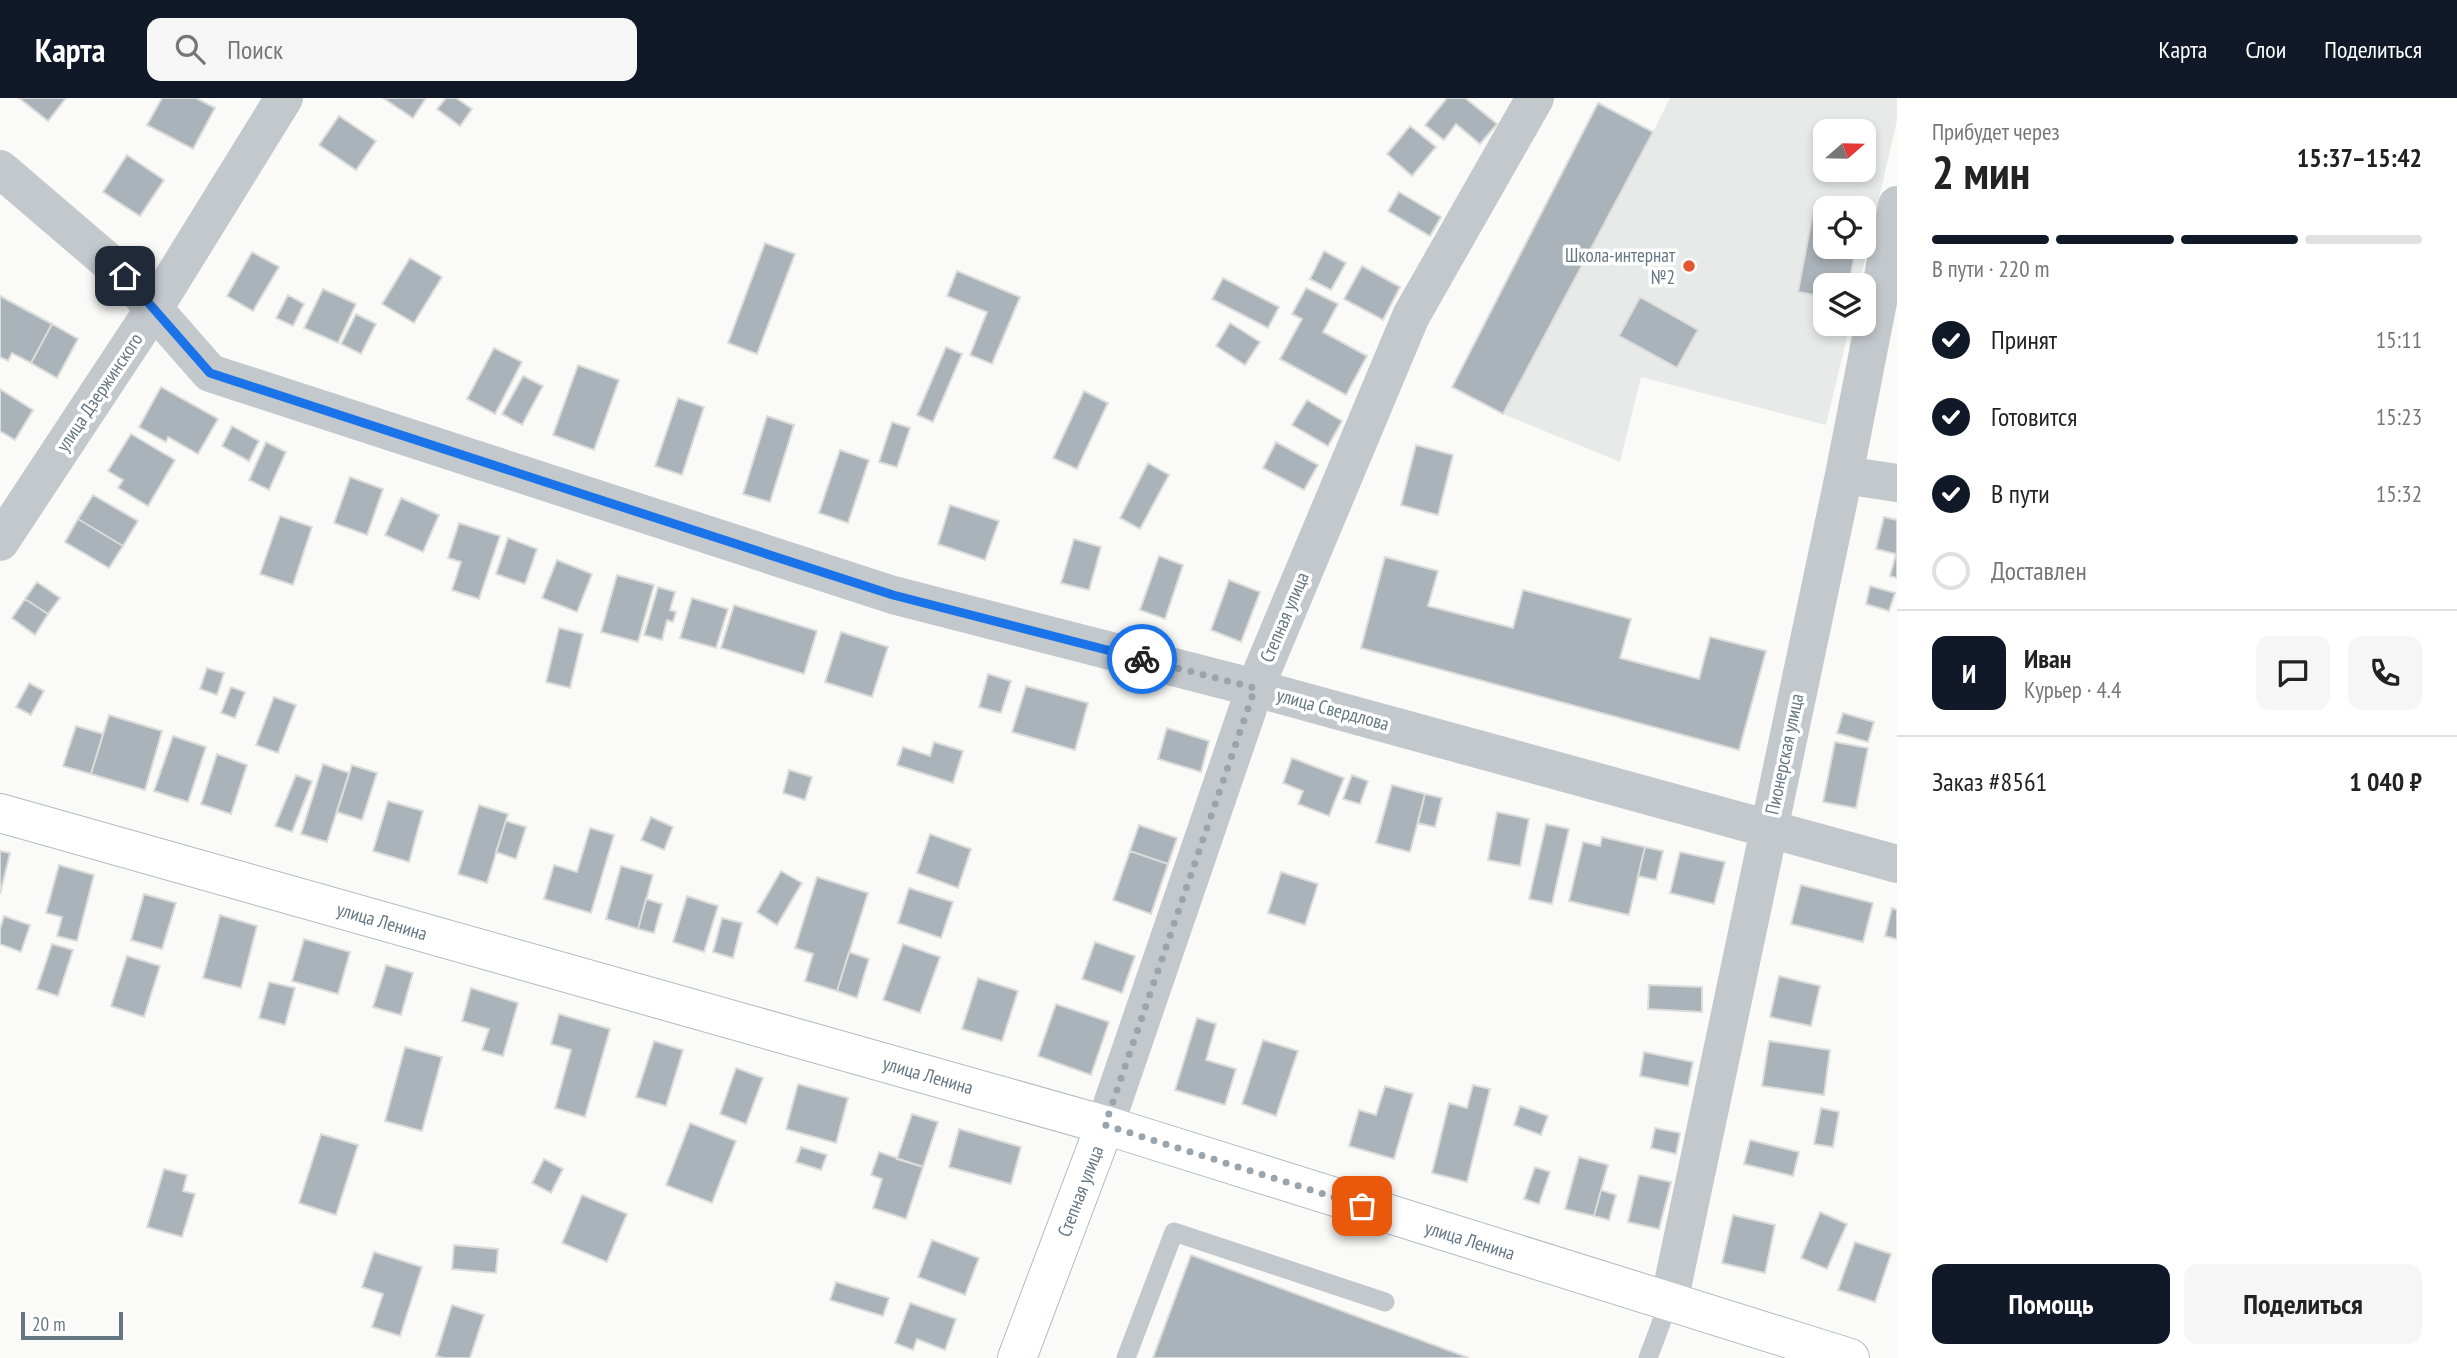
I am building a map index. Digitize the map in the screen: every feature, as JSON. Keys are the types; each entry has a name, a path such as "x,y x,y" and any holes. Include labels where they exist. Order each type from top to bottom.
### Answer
{"street":[{"name":"улица Дзержинского","path":"0,542 153,310 284,98"},
{"name":"Степная улица","path":"1017,1358 1105,1125 1255,688 1411,316 1535,98"},
{"name":"улица Свердлова","path":"0,169 125,276 210,373 893,595 1255,688 1897,864"},
{"name":"Пионерская улица","path":"1669,1302 1844,475 1897,205"},
{"path":"1844,475 1897,483"},
{"name":"улица Ленина","path":"0,813 1105,1125 1850,1358"}],"lane":[{"path":"1126,1358 1174,1232 1385,1303"},
{"path":"1648,1358 1669,1302"}],"shaded area":[{"name":"Школа-интернат №2","path":"1670,98 1897,98 1897,120 1876,211 1876,196 1813,196 1813,259 1865,259 1862,273 1813,273 1813,336 1847,336 1826,425 1641,377 1620,462 1503,414 1452,387 1598,103 1653,132"}],"building":[{"path":"19,98 66,98 48,121"},
{"path":"162,98 196,98 215,108 193,149 147,125"},
{"path":"383,98 426,98 413,118"},
{"path":"446,98 456,98 472,109 460,126 437,109"},
{"path":"1447,98 1465,98 1497,124 1480,144 1456,124 1444,140 1425,125"},
{"path":"1598,103 1653,132 1503,414 1452,387"},
{"path":"339,116 376,141 356,170 319,145"},
{"path":"1410,126 1436,147 1412,176 1387,154"},
{"path":"127,155 164,180 140,216 103,192"},
{"path":"1399,192 1441,217 1430,236 1388,211"},
{"path":"1813,213 1813,259 1854,259 1851,273 1813,273 1813,295 1798,292"},
{"path":"765,243 795,254 757,354 728,343"},
{"path":"1324,251 1346,263 1331,290 1310,279"},
{"path":"252,252 279,267 253,311 227,296"},
{"path":"410,258 442,277 414,323 382,304"},
{"path":"1362,266 1400,287 1383,320 1344,299"},
{"path":"957,271 1020,297 992,364 970,355 987,312 947,296"},
{"path":"1223,278 1279,307 1268,328 1212,299"},
{"path":"1306,288 1338,304 1323,332 1367,356 1346,395 1280,359 1302,319 1292,314"},
{"path":"323,289 356,304 338,343 304,328"},
{"path":"288,295 304,304 293,326 276,318"},
{"path":"0,296 52,324 31,363 12,353 8,361 0,357"},
{"path":"1640,297 1698,330 1677,368 1619,336"},
{"path":"356,314 376,324 361,354 341,344"},
{"path":"1230,323 1260,342 1245,365 1216,346"},
{"path":"52,324 78,339 57,378 31,363"},
{"path":"946,347 962,354 933,422 917,415"},
{"path":"494,348 522,362 495,414 467,399"},
{"path":"578,365 619,380 594,450 553,435"},
{"path":"523,376 543,386 522,425 502,414"},
{"path":"161,387 218,419 198,454 168,437 166,442 139,427"},
{"path":"0,389 33,410 15,440 0,431"},
{"path":"1084,391 1108,403 1077,469 1053,458"},
{"path":"678,398 704,407 682,475 655,466"},
{"path":"1307,400 1342,421 1328,446 1292,425"},
{"path":"767,416 794,425 770,502 743,494"},
{"path":"892,422 910,428 897,467 879,462"},
{"path":"232,426 259,441 249,461 222,446"},
{"path":"131,434 175,460 148,506 118,488 123,480 108,471"},
{"path":"266,442 286,452 269,490 249,480"},
{"path":"1276,442 1318,465 1304,490 1263,468"},
{"path":"1416,445 1453,455 1438,515 1401,505"},
{"path":"840,450 869,460 848,523 819,513"},
{"path":"1148,463 1169,475 1140,529 1120,518"},
{"path":"350,477 383,489 367,535 334,523"},
{"path":"93,495 138,521 123,546 78,519"},
{"path":"401,498 439,515 423,552 385,535"},
{"path":"950,505 999,521 985,560 938,544"},
{"path":"280,516 312,527 293,585 260,574"},
{"path":"1884,517 1897,520 1897,578 1890,576 1896,554 1876,549"},
{"path":"78,519 123,546 109,568 65,542"},
{"path":"459,523 500,536 479,599 452,590 461,562 448,558"},
{"path":"508,538 537,549 525,584 496,574"},
{"path":"1074,539 1101,547 1089,590 1061,583"},
{"path":"1159,556 1183,565 1165,619 1140,610"},
{"path":"1385,557 1438,571 1428,606 1513,628 1523,590 1631,619 1620,658 1699,679 1710,637 1766,651 1739,750 1361,648"},
{"path":"557,560 592,574 577,612 542,598"},
{"path":"617,575 654,585 638,642 601,632"},
{"path":"1229,580 1260,592 1241,642 1211,630"},
{"path":"37,582 60,598 48,614 25,599"},
{"path":"1870,586 1895,593 1889,611 1866,604"},
{"path":"658,587 675,592 670,610 676,612 673,622 667,620 662,640 644,635"},
{"path":"692,598 728,609 716,648 680,638"},
{"path":"25,599 48,614 35,635 12,618"},
{"path":"734,605 817,631 804,674 721,648"},
{"path":"559,628 583,634 570,688 546,682"},
{"path":"841,632 888,647 872,697 825,682"},
{"path":"207,668 224,673 217,695 200,689"},
{"path":"988,674 1011,681 1001,713 979,707"},
{"path":"29,683 44,691 31,715 16,707"},
{"path":"1026,686 1088,703 1075,750 1012,732"},
{"path":"231,687 245,692 235,718 221,713"},
{"path":"274,697 296,705 278,753 256,745"},
{"path":"1843,713 1874,722 1868,742 1837,733"},
{"path":"109,715 162,731 145,790 91,774"},
{"path":"76,726 103,734 91,774 63,766"},
{"path":"1167,728 1209,741 1201,772 1158,759"},
{"path":"173,736 206,747 188,802 154,791"},
{"path":"934,742 963,751 953,783 897,765 903,747 930,756"},
{"path":"1835,742 1868,748 1856,808 1823,802"},
{"path":"217,754 247,765 231,814 201,804"},
{"path":"1292,758 1344,778 1329,816 1298,804 1303,791 1283,783"},
{"path":"323,764 349,773 327,842 301,834"},
{"path":"352,765 377,773 362,820 337,812"},
{"path":"789,770 812,777 805,800 783,793"},
{"path":"296,775 312,781 292,832 275,826"},
{"path":"1352,775 1368,781 1360,804 1343,799"},
{"path":"1392,785 1425,794 1410,852 1376,843"},
{"path":"1425,794 1442,798 1435,827 1418,823"},
{"path":"388,801 423,811 409,862 373,851"},
{"path":"479,805 508,814 487,883 458,874"},
{"path":"1497,812 1529,819 1520,866 1488,860"},
{"path":"651,817 673,827 664,850 641,840"},
{"path":"506,821 526,827 516,859 496,852"},
{"path":"1546,824 1569,829 1552,904 1529,899"},
{"path":"1139,825 1177,838 1168,864 1130,851"},
{"path":"590,828 614,835 591,913 544,899 554,865 577,872"},
{"path":"930,834 971,849 958,888 917,873"},
{"path":"1602,837 1645,847 1629,915 1569,901 1583,842 1600,846"},
{"path":"1645,847 1663,851 1656,880 1638,876"},
{"path":"0,851 10,853 0,894"},
{"path":"1130,851 1168,864 1151,914 1113,900"},
{"path":"1680,852 1725,862 1714,904 1670,893"},
{"path":"59,865 94,875 77,941 57,936 62,917 46,913"},
{"path":"621,866 653,875 638,929 606,919"},
{"path":"781,871 802,883 777,925 757,912"},
{"path":"1281,872 1318,884 1305,925 1268,913"},
{"path":"817,877 868,893 837,991 805,981 813,954 795,948"},
{"path":"1801,885 1873,903 1863,942 1791,924"},
{"path":"909,888 953,902 941,938 898,923"},
{"path":"144,894 176,903 162,949 131,940"},
{"path":"687,896 718,906 704,952 673,942"},
{"path":"646,899 662,904 654,933 638,929"},
{"path":"1892,908 1897,910 1897,939 1885,936"},
{"path":"220,915 257,926 241,988 203,978"},
{"path":"4,916 30,925 21,952 0,944 0,929"},
{"path":"722,918 742,923 733,958 713,952"},
{"path":"304,939 350,952 338,994 292,981"},
{"path":"1095,942 1135,956 1122,993 1082,979"},
{"path":"52,944 73,950 58,996 37,989"},
{"path":"903,944 940,957 920,1013 883,1000"},
{"path":"849,952 869,959 857,998 837,991"},
{"path":"127,956 160,966 144,1017 111,1006"},
{"path":"386,965 413,973 401,1015 373,1007"},
{"path":"1779,976 1820,986 1811,1026 1770,1017"},
{"path":"978,978 1018,991 1002,1041 962,1029"},
{"path":"269,982 295,988 285,1025 259,1018"},
{"path":"1649,985 1702,987 1702,1012 1648,1009"},
{"path":"471,988 518,1003 503,1056 482,1050 489,1029 462,1021"},
{"path":"1056,1004 1109,1022 1091,1075 1038,1056"},
{"path":"559,1014 610,1029 585,1117 555,1108 571,1050 551,1044"},
{"path":"1197,1018 1216,1024 1206,1060 1236,1069 1225,1105 1175,1090"},
{"path":"1263,1040 1298,1051 1276,1116 1242,1104"},
{"path":"654,1041 683,1050 666,1106 636,1097"},
{"path":"1769,1041 1830,1050 1824,1095 1762,1086"},
{"path":"405,1047 442,1057 422,1131 385,1121"},
{"path":"1644,1052 1693,1062 1688,1086 1640,1076"},
{"path":"736,1068 763,1078 746,1124 720,1114"},
{"path":"798,1084 848,1098 836,1143 786,1129"},
{"path":"1473,1085 1490,1089 1467,1182 1432,1173 1449,1103 1467,1108"},
{"path":"1385,1086 1413,1094 1394,1159 1349,1146 1359,1110 1376,1115"},
{"path":"1520,1106 1548,1116 1541,1135 1514,1125"},
{"path":"1821,1108 1839,1112 1833,1147 1814,1144"},
{"path":"912,1114 938,1122 923,1167 897,1159"},
{"path":"690,1123 736,1141 712,1203 666,1185"},
{"path":"1655,1128 1680,1133 1676,1154 1651,1148"},
{"path":"959,1129 1021,1147 1011,1184 949,1167"},
{"path":"321,1134 358,1145 336,1215 299,1203"},
{"path":"1750,1140 1799,1152 1793,1176 1744,1164"},
{"path":"801,1147 827,1155 821,1170 796,1162"},
{"path":"879,1152 923,1167 906,1219 873,1208 882,1179 871,1175"},
{"path":"1579,1157 1608,1165 1594,1216 1565,1209"},
{"path":"544,1159 563,1169 551,1193 532,1183"},
{"path":"1535,1167 1550,1172 1539,1204 1524,1199"},
{"path":"164,1169 187,1175 183,1191 195,1194 182,1237 147,1227"},
{"path":"1639,1175 1671,1182 1659,1229 1628,1222"},
{"path":"1601,1190 1616,1195 1609,1220 1594,1216"},
{"path":"582,1195 627,1214 607,1262 562,1243"},
{"path":"1820,1212 1847,1224 1827,1269 1801,1258"},
{"path":"1733,1215 1775,1225 1765,1273 1722,1263"},
{"path":"932,1240 979,1258 965,1295 918,1277"},
{"path":"1855,1242 1891,1254 1875,1302 1838,1290"},
{"path":"454,1245 498,1249 496,1273 452,1269"},
{"path":"374,1252 422,1267 400,1336 372,1327 383,1294 362,1287"},
{"path":"1191,1255 1469,1358 1153,1358"},
{"path":"836,1282 889,1298 883,1316 830,1300"},
{"path":"910,1303 956,1319 945,1350 917,1339 913,1350 895,1343"},
{"path":"452,1305 484,1315 470,1358 436,1356"}],"way so far":[{"path":"1142,659 1255,688 1105,1125 1362,1206"}],"place":[{"name":"Школа-интернат №2","path":"1689,266"}],"route":[{"path":"125,276 210,373 893,595 1142,659"}]}
